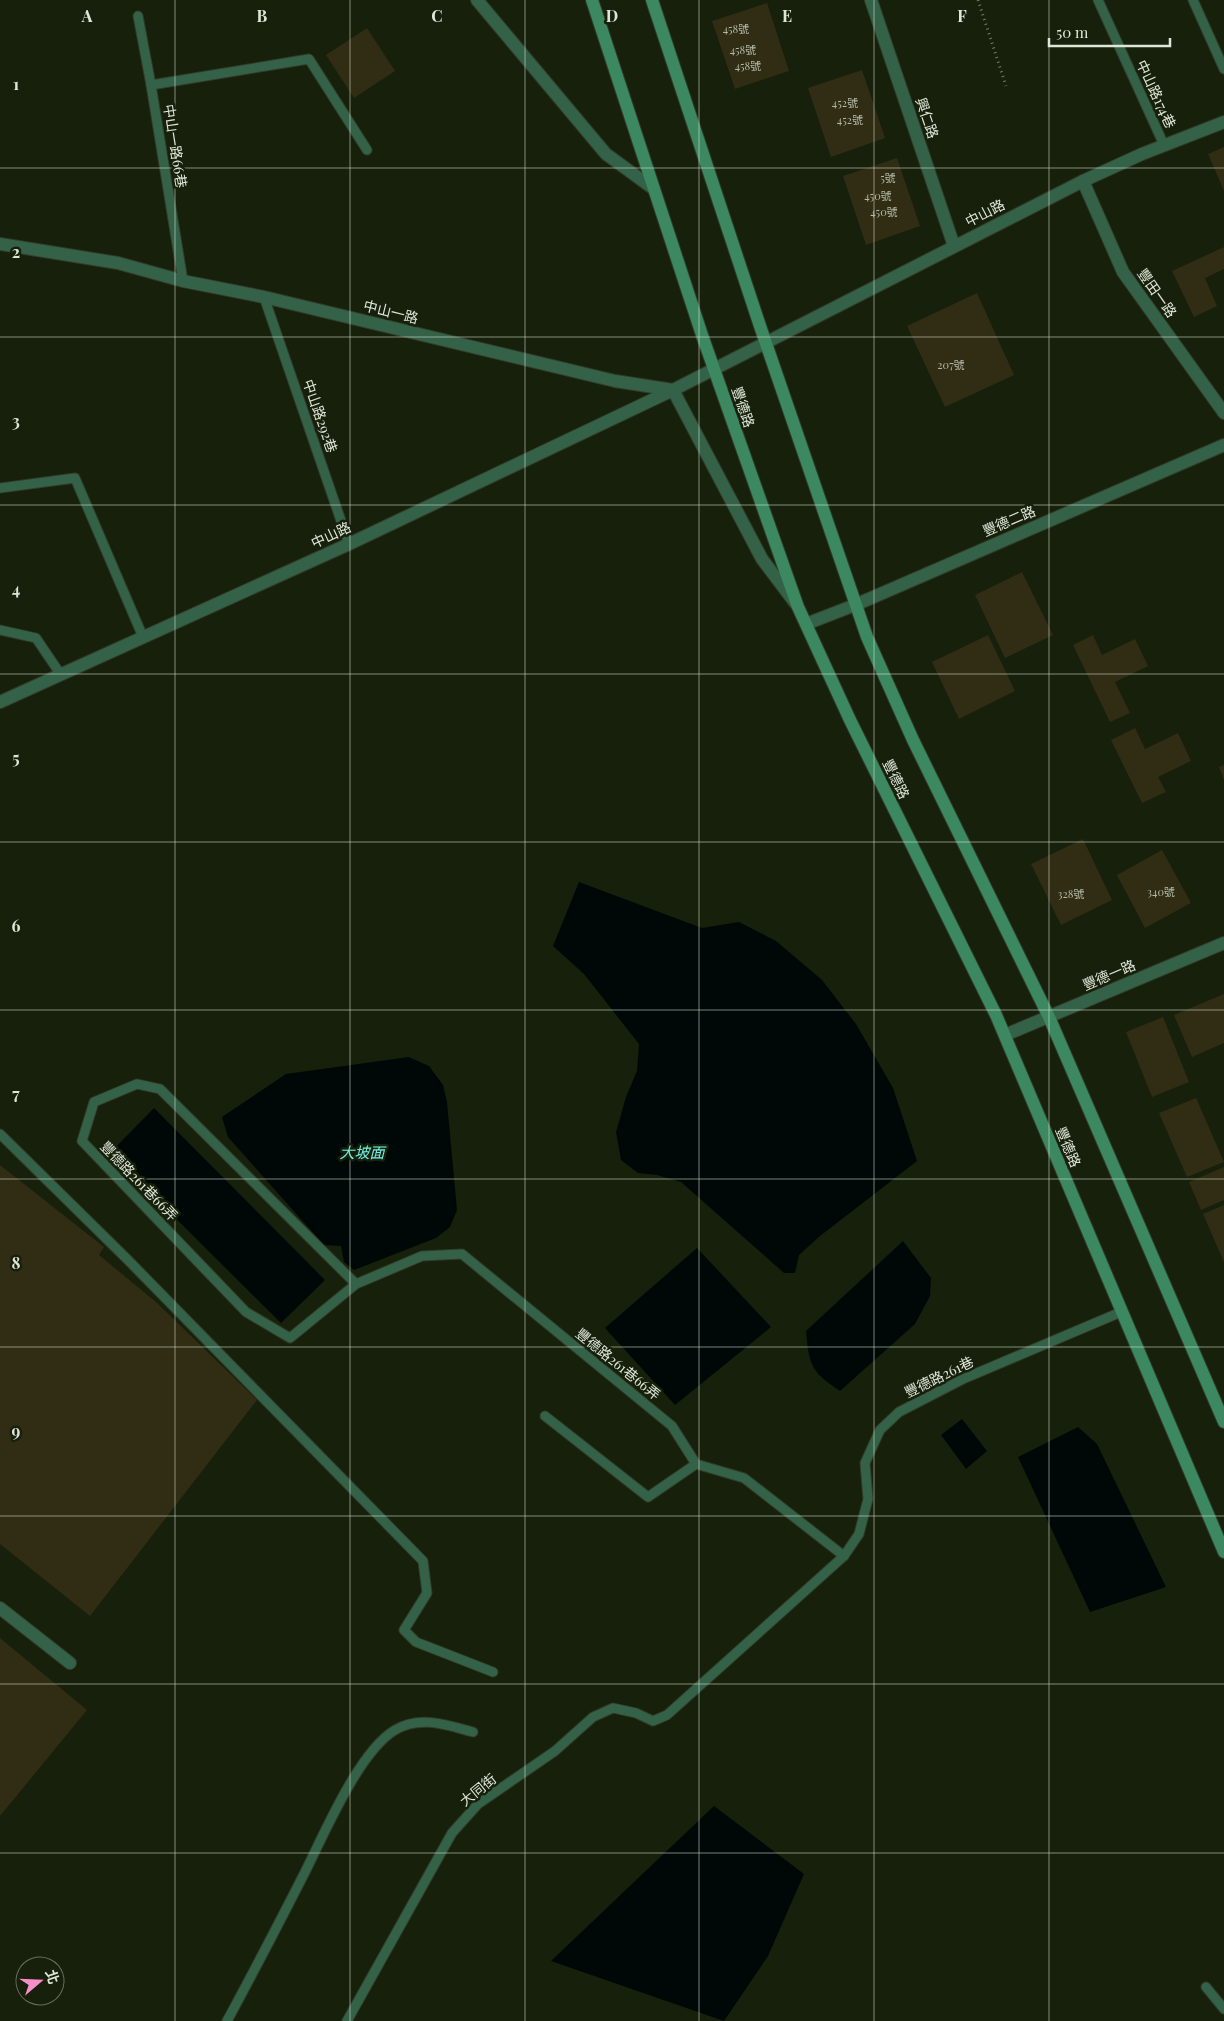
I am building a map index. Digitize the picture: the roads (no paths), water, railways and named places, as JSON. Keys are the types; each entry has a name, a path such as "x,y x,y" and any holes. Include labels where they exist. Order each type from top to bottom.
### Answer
{"main road":[{"name":"豐德路","path":"592,0 714,370 798,607 850,720 1005,1035 1224,1552"},
{"path":"652,0 766,344 856,605 913,740 1049,1016 1224,1422"}],"street":[{"path":"477,0 606,154 654,189"},
{"name":"興仁路","path":"871,0 954,246"},
{"name":"中山路","path":"766,344 1083,181 1164,144 1224,122"},
{"name":"豐田一路","path":"1083,181 1123,272 1224,412"},
{"name":"中山一路","path":"0,244 118,263 183,281 264,297 615,381 672,390"},
{"path":"766,344 672,390 762,559 798,607"},
{"name":"中山路","path":"0,702 349,544 672,390"},
{"name":"豐德二路","path":"806,624 856,605 1224,445"},
{"name":"豐德一路","path":"1005,1035 1224,943"},
{"path":"0,1608 70,1663"}],"lane":[{"name":"中山路174巷","path":"1098,0 1164,144"},
{"path":"1193,0 1224,69"},
{"name":"中山一路66巷","path":"138,16 183,281"},
{"path":"151,85 309,59 367,150"},
{"name":"中山路292巷","path":"264,297 349,544"},
{"path":"0,488 74,478 143,637"},
{"path":"0,630 36,638 61,674"},
{"name":"豐德路261巷66弄","path":"356,1284 160,1089 137,1084 94,1102 82,1142 246,1312 290,1338 356,1284 422,1256 462,1254 672,1426 696,1464"},
{"path":"0,1134 127,1259 423,1561 427,1593 404,1630 416,1642 493,1672"},
{"name":"豐德路261巷","path":"680,1703 844,1556 859,1534 868,1499 865,1463 880,1430 899,1412 963,1379 1121,1312"},
{"path":"545,1416 648,1497 696,1464 744,1478 844,1556"},
{"name":"大同街","path":"347,2021 452,1833 478,1804 555,1751 593,1717 613,1708 636,1713 653,1721 667,1715 680,1703"},
{"path":"227,2021 352,1780 385,1737 397,1729 411,1724 433,1722 473,1732"},
{"path":"1206,1987 1224,2009"}],"water":[{"path":"579,882 702,928 739,922 776,941 822,980 856,1024 893,1088 917,1161 820,1236 799,1255 795,1273 784,1273 681,1182 657,1175 638,1173 621,1160 616,1132 626,1097 637,1071 639,1044 584,974 553,946"},
{"name":"大坡面","path":"409,1057 429,1066 443,1085 447,1102 457,1210 450,1227 436,1238 354,1270 344,1262 341,1246 324,1245 228,1137 222,1117 286,1074"},
{"path":"154,1108 325,1280 281,1323 110,1153"},
{"path":"903,1241 931,1278 930,1296 915,1324 840,1391 817,1373 813,1367 808,1352 806,1331"},
{"path":"697,1248 771,1327 675,1405 605,1328"},
{"path":"962,1419 987,1451 966,1469 941,1435"},
{"path":"1078,1427 1097,1444 1166,1587 1090,1612 1018,1457"},
{"path":"714,1806 804,1874 768,1956 724,2021 551,1961"}]}
